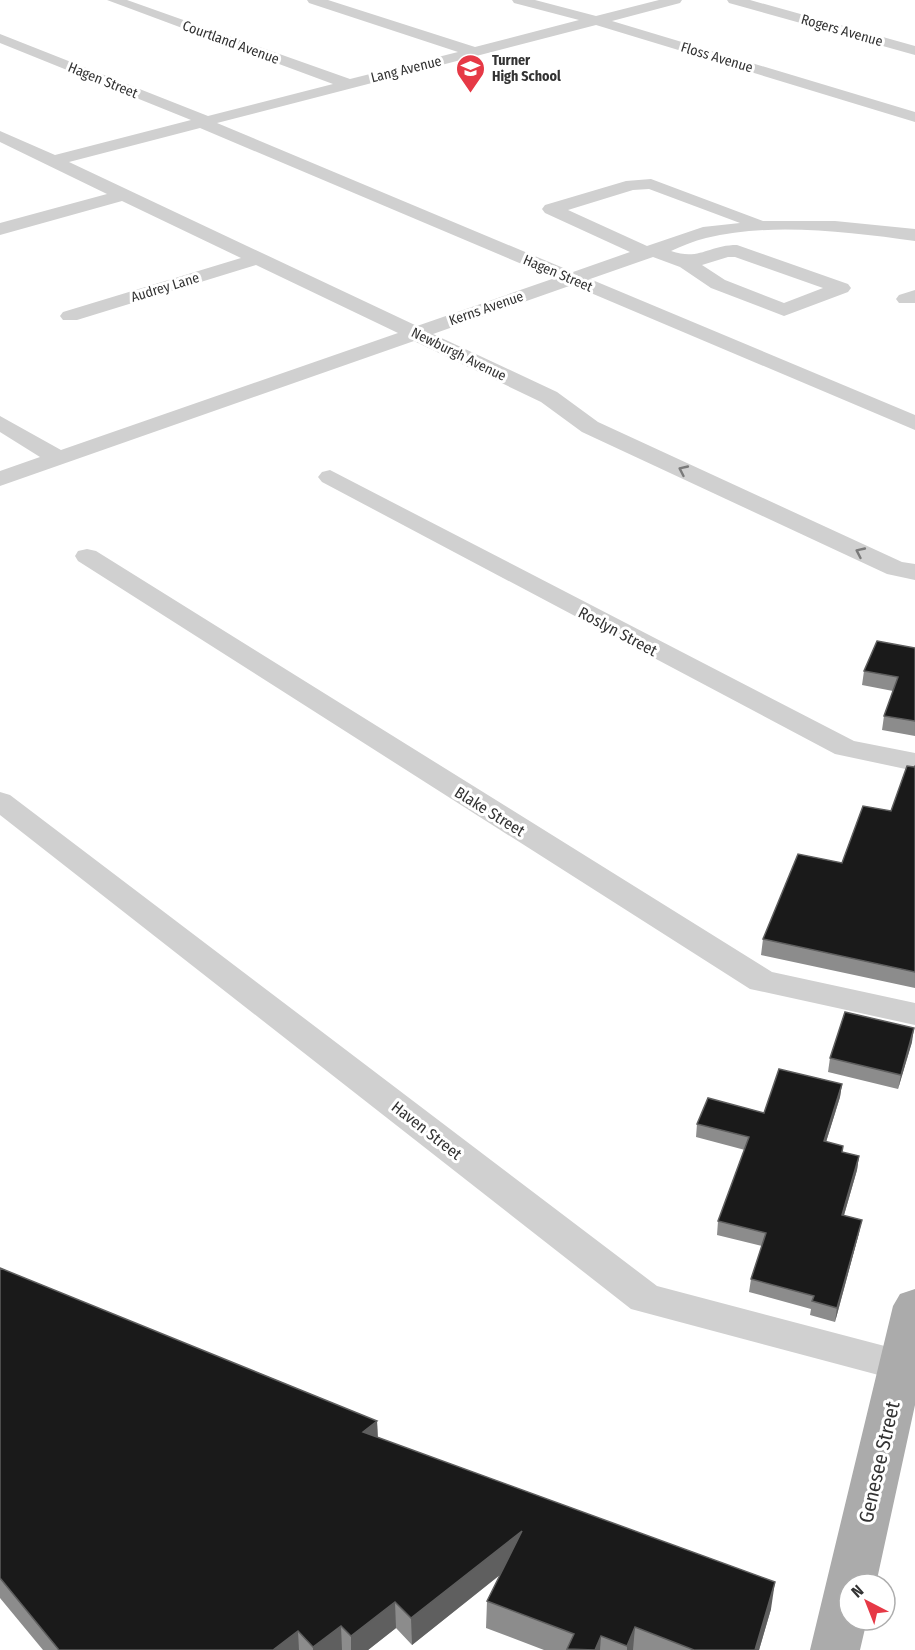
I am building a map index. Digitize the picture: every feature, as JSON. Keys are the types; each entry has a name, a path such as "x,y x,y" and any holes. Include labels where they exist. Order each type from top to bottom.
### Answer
{"main road":[{"name":"Genesee Street","path":"853,1572 915,1306"},
{"path":"835,1650 839,1632"}],"street":[{"name":"Courtland Avenue","path":"114,0 348,84"},
{"path":"314,0 474,52"},
{"name":"Floss Avenue","path":"519,0 915,117"},
{"name":"Lang Avenue","path":"53,160 675,0"},
{"name":"Rogers Avenue","path":"734,0 915,51"},
{"name":"Hagen Street","path":"0,38 915,423"},
{"name":"Newburgh Avenue","path":"0,137 126,194 549,397 590,427 896,569 915,572"},
{"path":"691,236 727,251 747,253 841,288 784,310 718,284 687,263 649,251 551,209 632,184 651,184 762,225"},
{"path":"0,229 126,194"},
{"name":"Kerns Avenue","path":"0,479 691,236 762,225 835,225 915,235"},
{"path":"687,263 727,251"},
{"name":"Audrey Lane","path":"70,316 260,258"},
{"path":"0,423 58,458"},
{"name":"Roslyn Street","path":"330,477 845,748 915,762"},
{"name":"Blake Street","path":"87,556 762,981 915,1014"},
{"name":"Haven Street","path":"0,801 645,1298 901,1365"}],"building":[{"path":"877,641 915,648 915,721 884,716 898,677 864,671"},
{"path":"907,766 915,766 915,972 763,939 798,854 842,863 863,806 891,811"},
{"path":"845,1012 914,1028 901,1075 830,1058"},
{"path":"779,1069 842,1084 824,1141 843,1146 842,1152 859,1156 842,1215 862,1220 837,1308 812,1301 814,1296 751,1279 766,1233 718,1221 749,1137 697,1124 708,1098 764,1113"},
{"path":"0,1268 377,1421 363,1432 775,1582 755,1650 694,1650 635,1627 627,1646 601,1636 595,1650 567,1649 574,1634 487,1601 522,1531 411,1618 395,1602 351,1636 341,1626 313,1647 298,1631 273,1650 59,1650 0,1578"}],"place":[{"name":"Turner High School","path":"471,94"}]}
